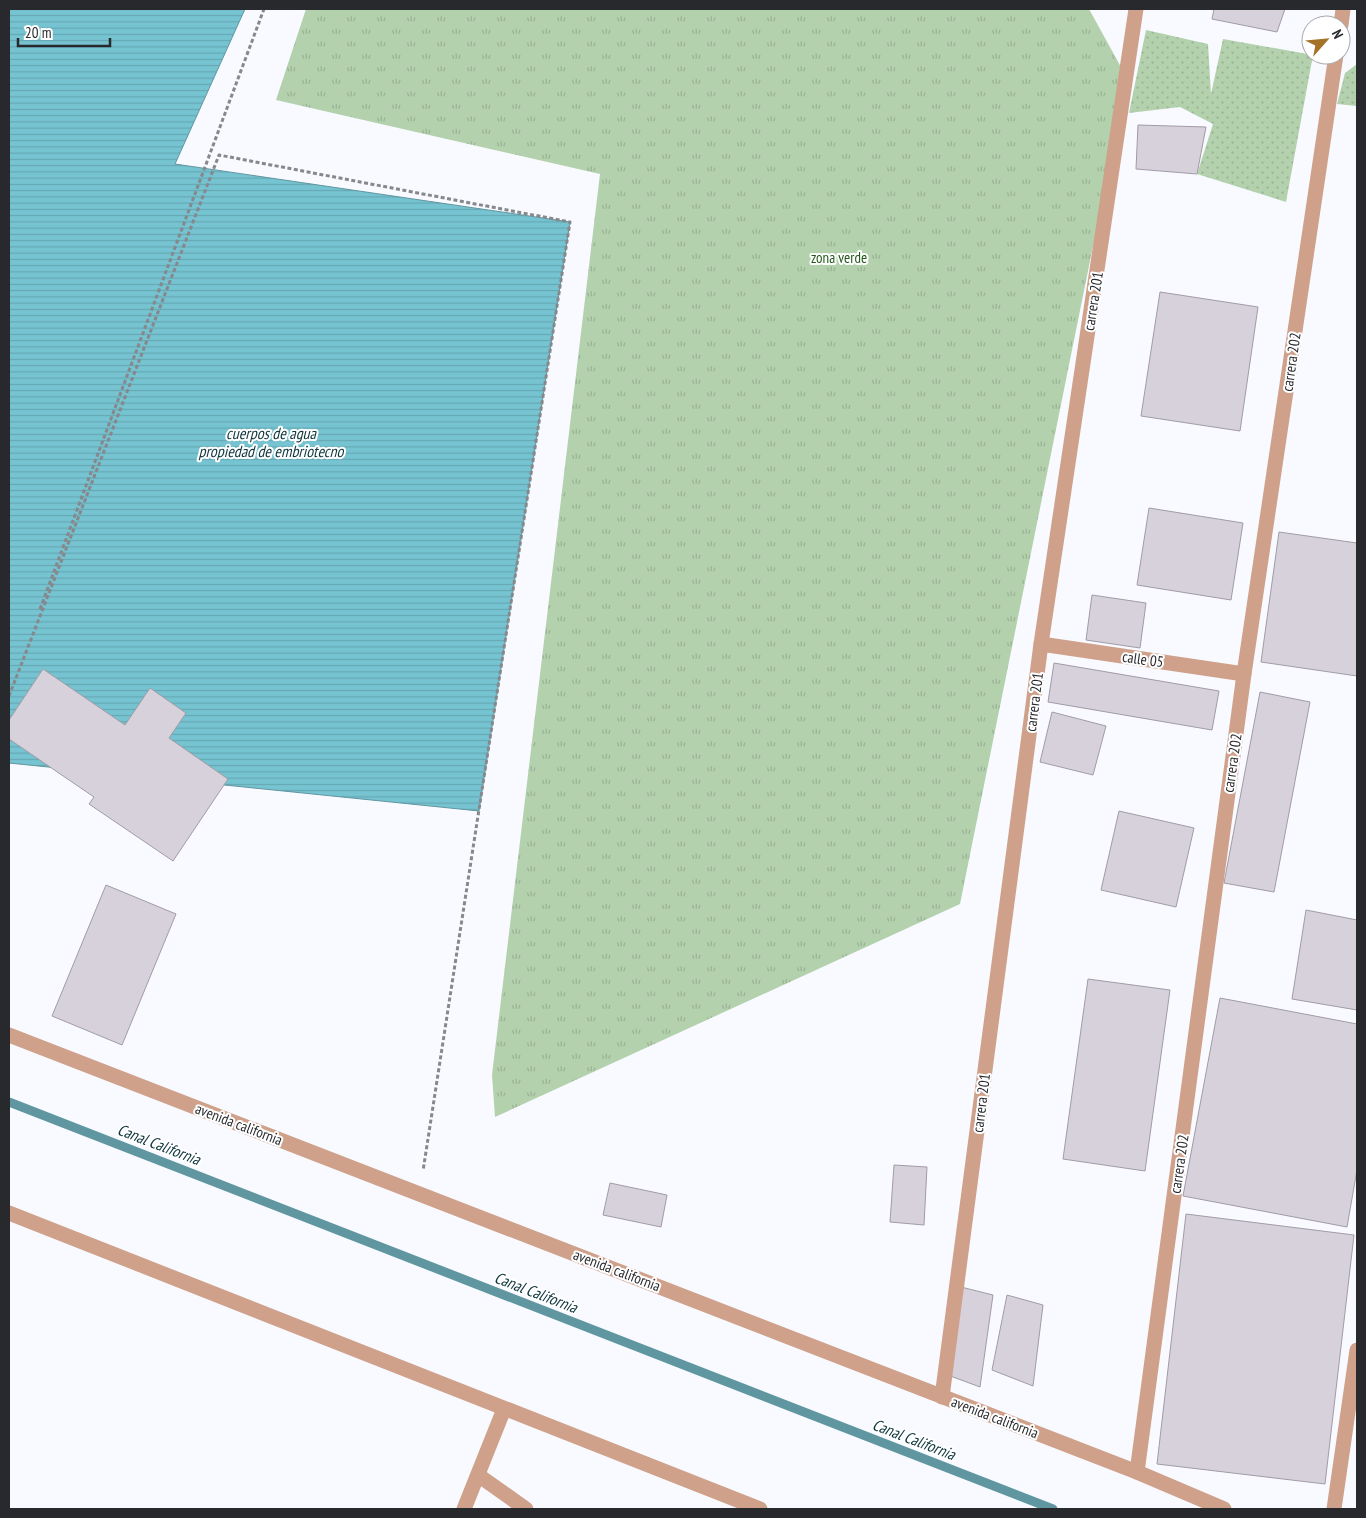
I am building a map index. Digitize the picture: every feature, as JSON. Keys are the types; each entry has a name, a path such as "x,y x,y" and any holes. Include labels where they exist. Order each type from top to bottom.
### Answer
{"street":[{"name":"carrera 201","path":"942,1396 1041,644 1136,9"},
{"name":"carrera 202","path":"1137,1472 1244,674 1335,65"},
{"name":"calle 05","path":"1041,644 1244,674"},
{"name":"avenida california","path":"9,1035 1137,1472 1224,1509"},
{"path":"9,1213 760,1509"},
{"path":"1334,1509 1357,1350"},
{"path":"464,1509 504,1408"},
{"path":"478,1475 526,1509"}],"path":[{"path":"9,695 264,9"},
{"path":"9,695 219,155 570,222 419,1194"}],"green space":[{"name":"zona verde","path":"306,9 1089,9 1127,78 960,904 495,1117 492,1075 600,174 276,100"},
{"path":"1146,30 1208,44 1211,94 1223,39 1301,53 1301,65 1311,65 1286,202 1197,174 1213,124 1180,107 1129,113"},
{"path":"1357,64 1357,106 1337,104 1345,73"}],"water":[{"name":"cuerpos de agua propiedad de embriotecno","path":"9,9 245,9 175,164 570,222 479,811 9,763"}],"building":[{"path":"1214,9 1285,9 1277,32 1212,19"},
{"path":"1138,125 1206,127 1197,174 1136,169"},
{"path":"1160,292 1258,307 1240,431 1141,416"},
{"path":"1149,508 1243,523 1231,600 1137,585"},
{"path":"1279,532 1357,543 1357,676 1261,662"},
{"path":"1092,595 1146,603 1140,648 1086,640"},
{"path":"1054,663 1219,691 1212,730 1048,702"},
{"path":"43,669 125,725 150,688 186,713 169,738 228,779 173,861 89,804 94,797 9,739 9,720"},
{"path":"1260,692 1310,702 1274,892 1224,883"},
{"path":"1052,712 1106,726 1093,775 1040,762"},
{"path":"1119,811 1194,828 1176,907 1101,890"},
{"path":"106,885 176,914 122,1045 52,1016"},
{"path":"1306,910 1357,920 1357,1010 1292,999"},
{"path":"1088,979 1170,990 1145,1171 1063,1159"},
{"path":"1220,998 1357,1024 1357,1170 1347,1227 1183,1196"},
{"path":"894,1165 927,1167 924,1225 890,1222"},
{"path":"610,1183 667,1195 661,1227 603,1215"},
{"path":"1186,1214 1354,1235 1325,1484 1157,1464"},
{"path":"957,1286 993,1295 980,1387 945,1374"},
{"path":"1007,1295 1043,1305 1033,1386 992,1370"}],"waterway":[{"name":"Canal California","path":"9,1102 1053,1509"}]}
